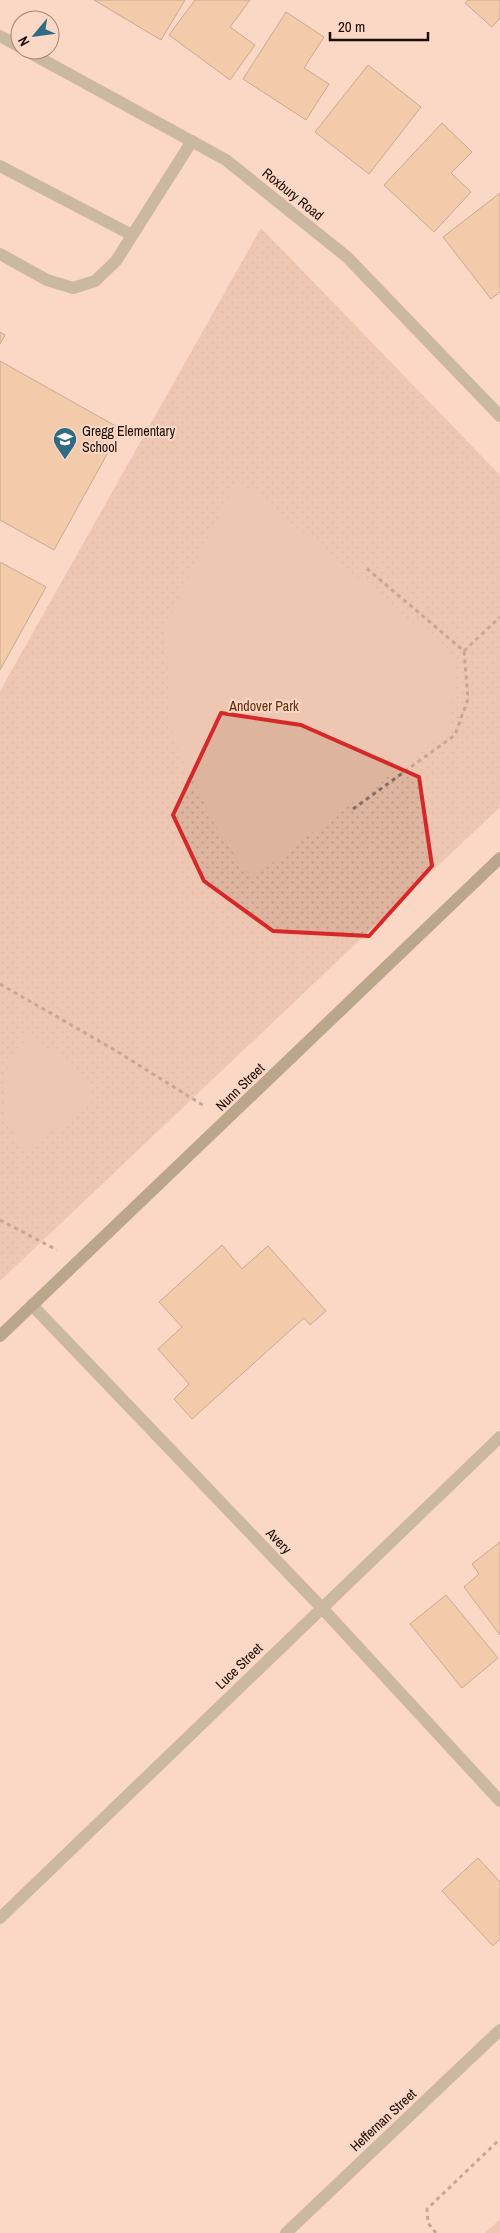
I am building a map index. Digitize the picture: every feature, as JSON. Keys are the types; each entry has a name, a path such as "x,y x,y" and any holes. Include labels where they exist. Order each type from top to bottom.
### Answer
{"street":[{"name":"Roxbury Road","path":"44,60 226,160 347,257 500,416"},
{"path":"0,254 47,280 73,288 95,281 116,261 192,141"},
{"path":"0,166 132,235"},
{"name":"Nunn Street","path":"0,1336 500,858"},
{"name":"Avery","path":"32,1305 321,1607 500,1801"},
{"name":"Luce Street","path":"0,1918 321,1607 500,1437"},
{"name":"Heffernan Street","path":"286,2233 500,2030"}],"path":[{"path":"353,809 455,735 468,699 464,651 365,567"},
{"path":"464,651 500,618"},
{"path":"0,984 113,1049 227,1120"},
{"path":"0,1220 78,1261"},
{"path":"436,2233 428,2223 427,2209 500,2139"}],"highlighted area":[{"path":"221,713 301,725 419,777 432,866 369,936 273,931 204,881 173,815"}],"green space":[{"name":"Andover Park","path":"261,228 500,475 500,807 0,1281 0,691"},
{"path":"237,479 455,657 451,729 251,879 218,830 173,739 165,628"},
{"path":"30,1032 92,1088 92,1099 26,1154 6,1119 3,1075"},
{"path":"500,2219 500,2233 485,2233"}],"building":[{"path":"94,0 185,0 161,40"},
{"path":"195,0 250,0 230,27 255,45 230,80 169,35"},
{"path":"468,0 500,0 500,18 492,27 465,3"},
{"path":"286,12 324,37 304,68 329,84 306,120 243,79"},
{"path":"368,65 421,107 369,174 315,132"},
{"path":"442,123 472,152 451,173 471,192 434,232 384,185"},
{"path":"500,193 500,292 491,299 443,237"},
{"path":"0,332 5,335 0,344"},
{"path":"0,361 121,429 54,550 0,520"},
{"path":"0,562 46,587 0,670"},
{"path":"222,1245 242,1269 268,1246 326,1311 310,1325 304,1318 192,1419 174,1399 189,1384 158,1349 182,1327 159,1302"},
{"path":"500,1542 500,1635 464,1587 479,1574 472,1564"},
{"path":"446,1595 498,1658 462,1688 410,1624"},
{"path":"478,1858 500,1882 500,1939 493,1946 442,1891"}],"place":[{"name":"Gregg Elementary School","path":"65,460"}]}
